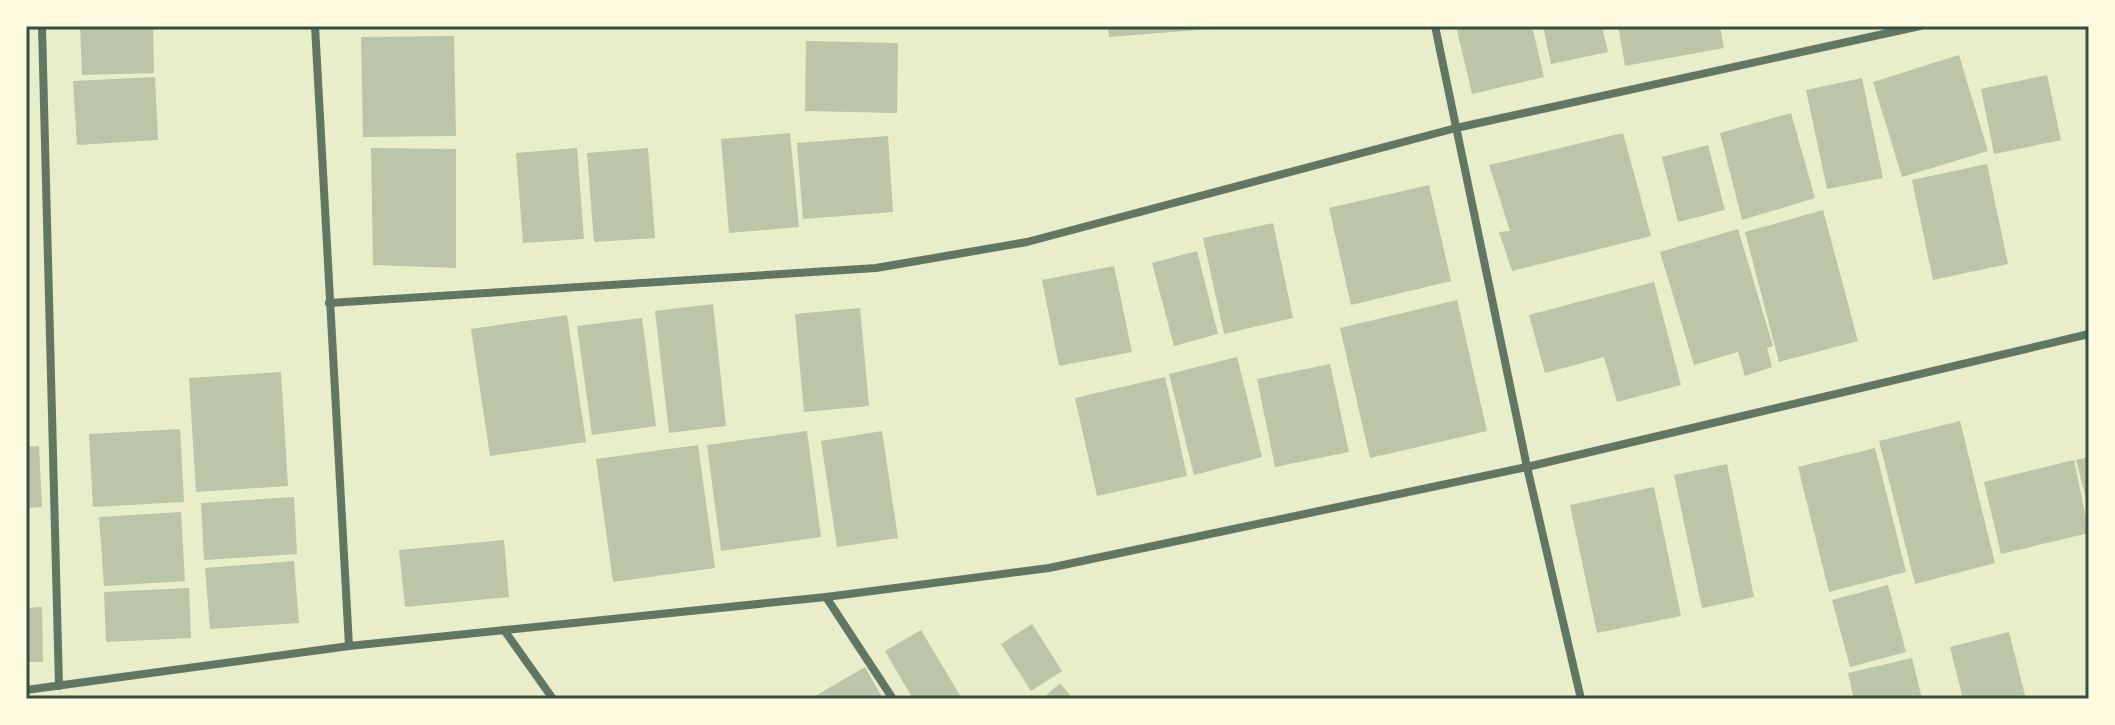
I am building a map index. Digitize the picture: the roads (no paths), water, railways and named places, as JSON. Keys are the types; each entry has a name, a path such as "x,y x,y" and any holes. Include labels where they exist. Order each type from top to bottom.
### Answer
{"street":[{"path":"315,26 349,646"},
{"path":"1435,26 1527,467 1581,699"},
{"path":"329,303 876,268 1027,242 1456,128 1920,26"},
{"path":"42,27 59,686"},
{"path":"26,690 349,646 826,597 1049,568 1527,467 2089,334"},
{"path":"826,597 893,699"},
{"path":"504,630 553,699"}]}
